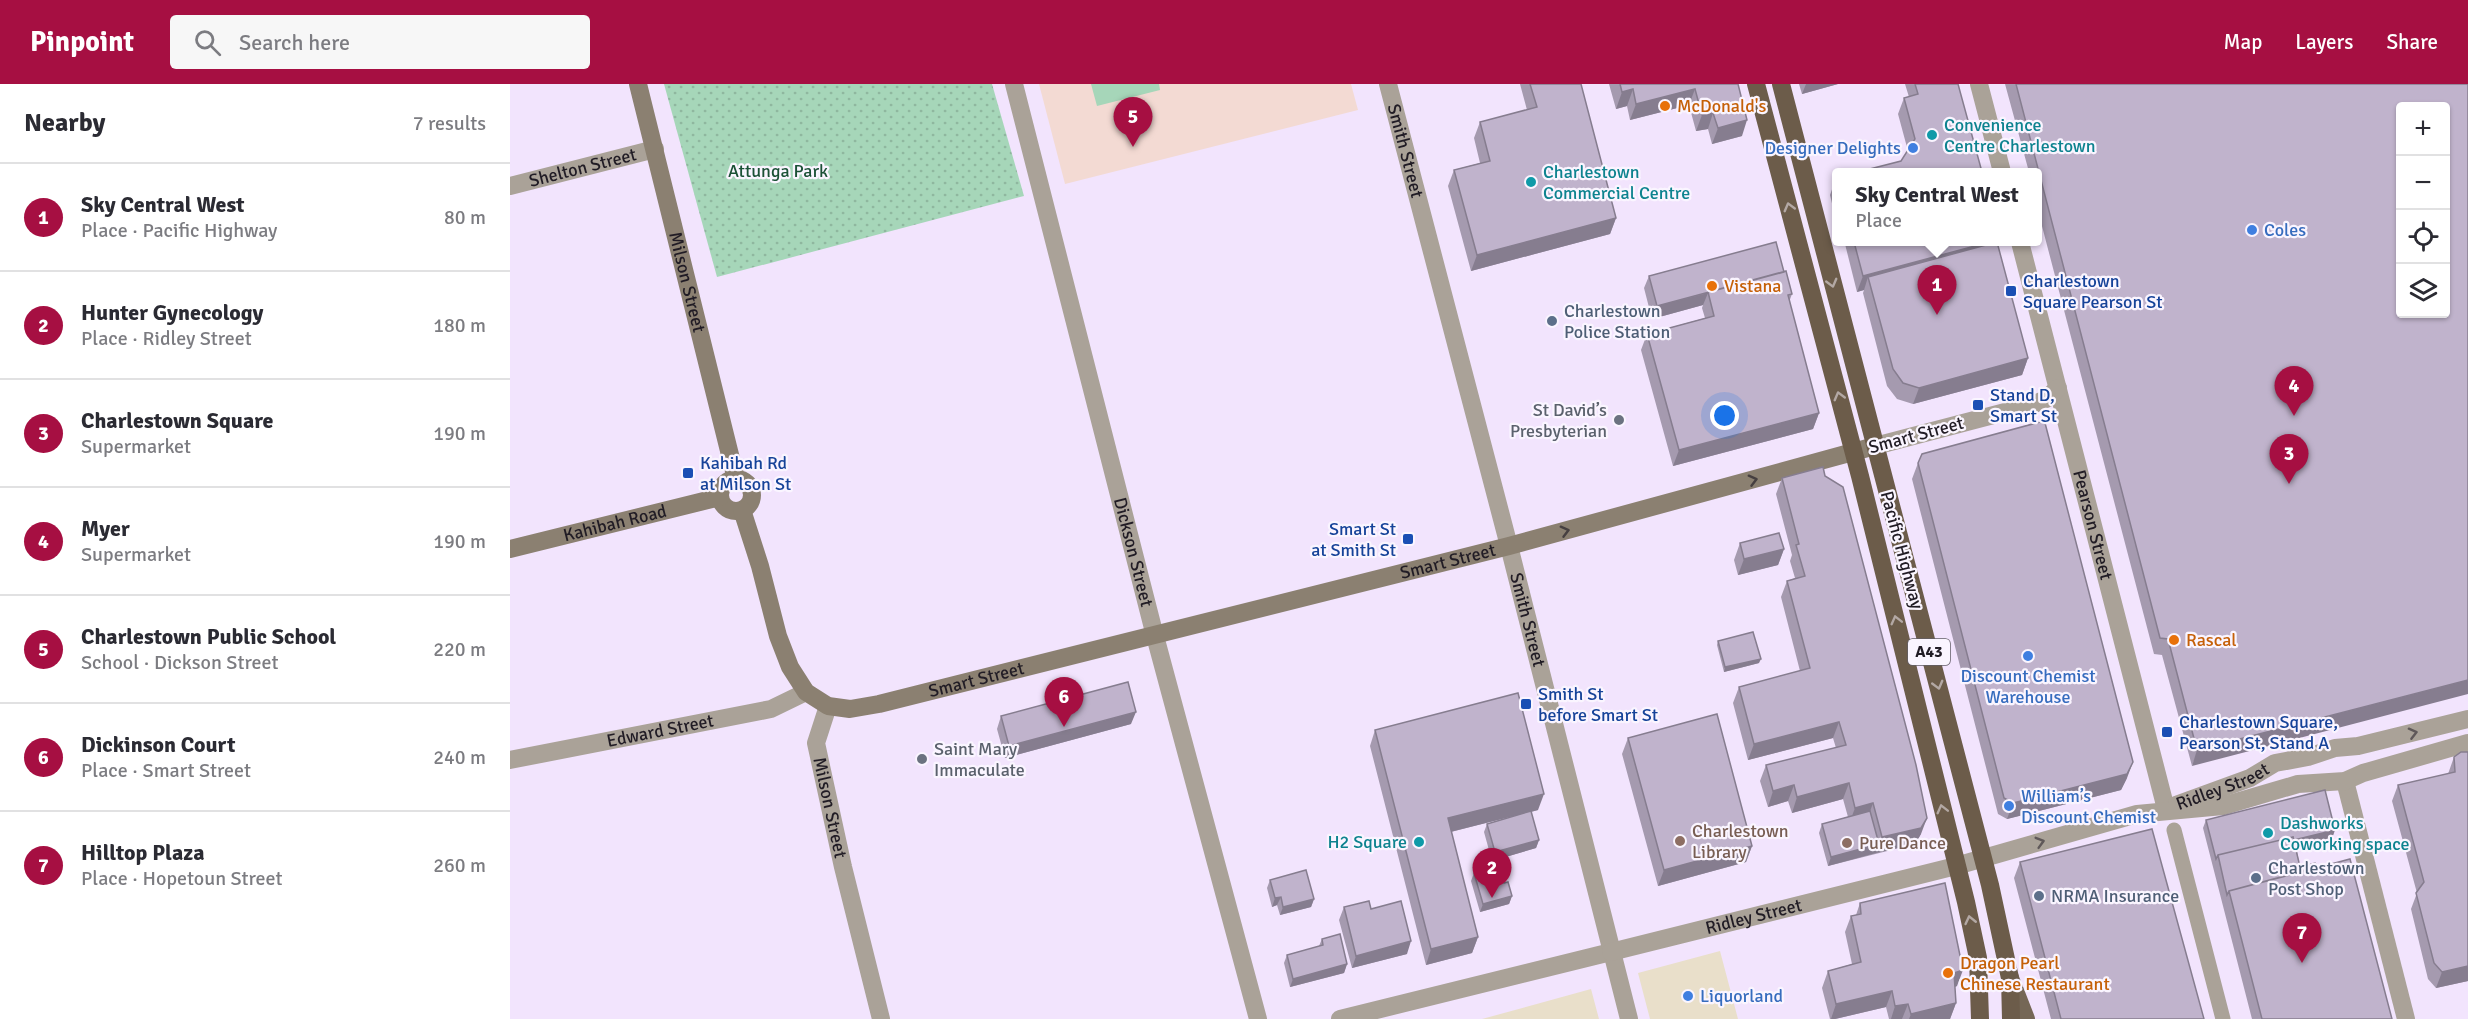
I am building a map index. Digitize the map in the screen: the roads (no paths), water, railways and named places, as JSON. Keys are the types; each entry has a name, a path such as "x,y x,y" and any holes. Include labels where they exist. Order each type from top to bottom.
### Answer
{"highway":[{"name":"Pacific Highway","path":"1756,84 1853,452 1956,866 1978,958 1980,1019"},
{"name":"Pacific Highway","path":"1780,84 1983,859 2010,978 2011,1019"}],"main road":[{"name":"Milson Street","path":"638,84 736,479 749,485 753,495 750,504 742,510"},
{"name":"Smart Street","path":"828,706 850,709 879,704 1155,636 1509,546 1875,446"},
{"path":"736,479 726,482 720,497 728,509 742,510 760,566 778,636 790,667 806,692 828,706"},
{"name":"Kahibah Road","path":"510,549 720,497"},
{"path":"2010,978 2026,1019"}],"street":[{"name":"Dickson Street","path":"1014,84 1155,636 1258,1019"},
{"name":"Smith Street","path":"1388,84 1509,546 1629,1019"},
{"path":"1979,84 2001,168"},
{"name":"Shelton Street","path":"510,186 655,149"},
{"name":"Pearson Street","path":"2020,246 2166,809"},
{"name":"Smart Street","path":"1875,446 2032,405 2046,399 2058,388"},
{"name":"Edward Street","path":"510,760 771,709 806,692"},
{"name":"Milson Street","path":"828,706 816,743 843,867 881,1019"},
{"name":"Ridley Street","path":"2166,809 2250,778 2275,763 2308,757 2335,748 2358,746 2468,719"},
{"name":"Ridley Street","path":"1340,1019 1956,866 2137,814 2166,809 2223,806 2298,784 2345,781 2363,772 2468,743"},
{"path":"2358,746 2365,759 2363,772"},
{"name":"Ridley Street","path":"2275,763 2274,779 2281,789"},
{"path":"2345,781 2406,1019"},
{"path":"2174,830 2223,1019"}],"place":[{"name":"McDonald's","path":"1665,106"},
{"name":"Convenience Centre Charlestown","path":"1932,135"},
{"name":"Charlestown Public School","path":"1133,147"},
{"name":"Designer Delights","path":"1913,148"},
{"name":"Charlestown Commercial Centre","path":"1531,182"},
{"name":"Coles","path":"2252,230"},
{"name":"Vistana","path":"1712,286"},
{"name":"Charlestown Square Pearson St","path":"2011,291"},
{"name":"Sky Central West","path":"1937,315"},
{"name":"Charlestown Police Station","path":"1552,321"},
{"name":"Stand D, Smart St","path":"1978,405"},
{"name":"Myer","path":"2294,416"},
{"name":"St David’s Presbyterian","path":"1619,420"},
{"name":"Kahibah Rd at Milson St","path":"688,473"},
{"name":"Charlestown Square","path":"2289,484"},
{"name":"Smart St at Smith St","path":"1408,539"},
{"name":"Rascal","path":"2174,640"},
{"name":"Discount Chemist Warehouse","path":"2028,656"},
{"name":"Smith St before Smart St","path":"1526,704"},
{"name":"Dickinson Court","path":"1064,727"},
{"name":"Charlestown Square, Pearson St, Stand A","path":"2167,732"},
{"name":"Saint Mary Immaculate","path":"922,759"},
{"name":"William’s Discount Chemist","path":"2009,806"},
{"name":"Dashworks Coworking space","path":"2268,833"},
{"name":"Charlestown Library","path":"1680,841"},
{"name":"H2 Square","path":"1419,842"},
{"name":"Pure Dance","path":"1847,843"},
{"name":"Charlestown Post Shop","path":"2256,878"},
{"name":"NRMA Insurance","path":"2039,896"},
{"name":"Hunter Gynecology","path":"1492,898"},
{"name":"Hilltop Plaza","path":"2302,963"},
{"name":"Dragon Pearl Chinese Restaurant","path":"1948,973"},
{"name":"Liquorland","path":"1688,996"}],"park label":[{"name":"Attunga Park","path":"778,171"}]}
